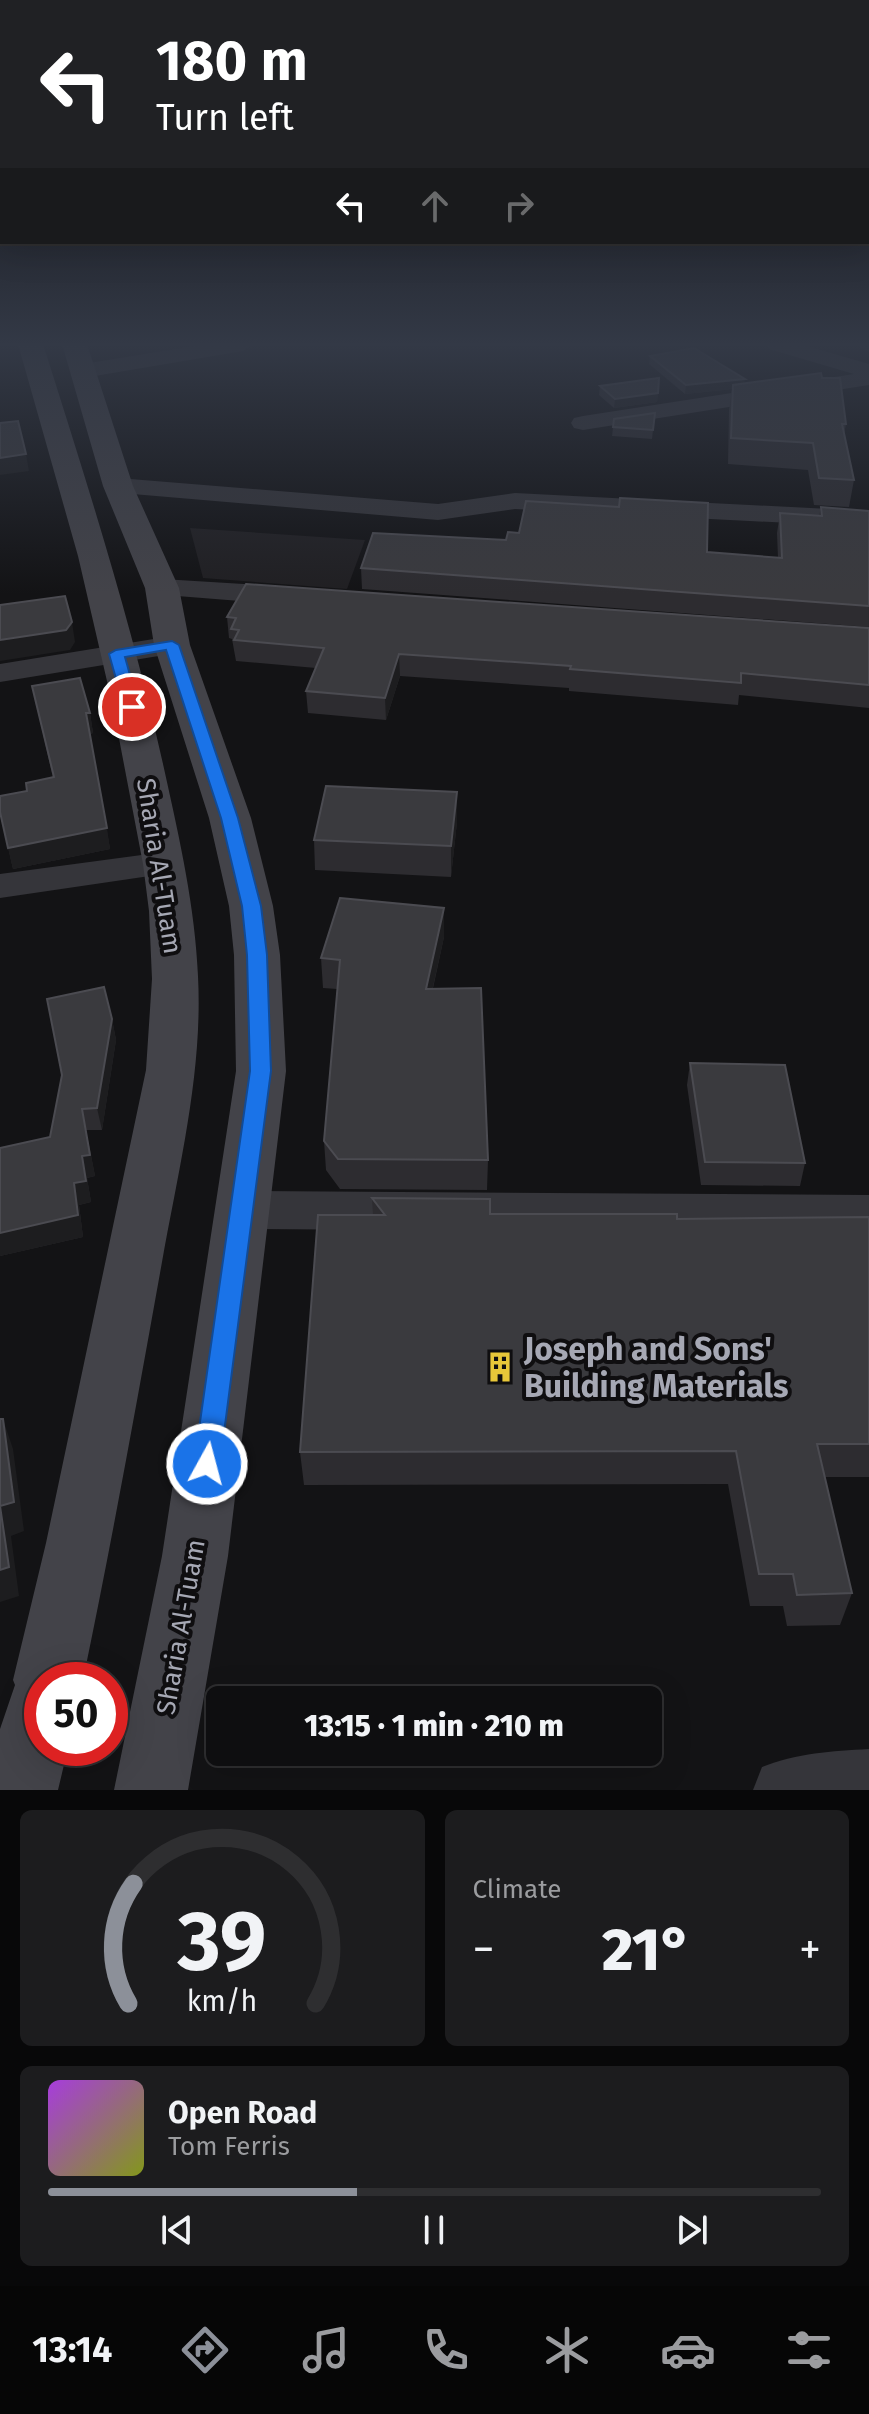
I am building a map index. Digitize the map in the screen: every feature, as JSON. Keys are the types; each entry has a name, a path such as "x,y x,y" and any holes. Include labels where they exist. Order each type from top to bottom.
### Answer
{"main road":[{"name":"Sharia Al-Tuam","path":"52,1662 83,1527 171,1070 175,979 171,911 164,864 132,707 116,654 94,556 55,428"},
{"name":"Sharia Al-Tuam","path":"100,428 118,486 162,588 172,645 226,806 251,906 257,955 261,1071 195,1556 151,1790"},
{"path":"21,1790 27,1766"}],"street":[{"path":"118,486 438,512 515,501 869,519"},
{"path":"162,588 319,598"},
{"path":"0,673 172,645"},
{"path":"0,886 164,864"},
{"path":"242,1210 869,1214"},
{"path":"785,1790 813,1784 869,1781"}],"shaded area":[{"path":"190,528 365,540 347,589 203,578"}],"building":[{"path":"0,428 20,428 26,454 0,458"},
{"path":"620,428 653,428 653,430"},
{"path":"731,428 843,428 854,480 819,478 813,443 731,438"},
{"path":"620,498 708,503 707,552 782,558 780,513 822,516 821,507 869,511 869,606 361,568 373,533 506,540 508,532 519,533 526,501 619,507"},
{"path":"246,584 869,628 869,685 741,673 741,683 570,669 571,666 399,654 385,698 306,691 324,648 234,640 239,630 231,629 236,618 227,617"},
{"path":"65,596 72,622 66,630 0,640 0,605"},
{"path":"80,678 90,713 86,713 107,828 8,848 0,812 0,796 27,791 26,783 54,777 32,686"},
{"path":"326,786 457,792 451,846 314,840"},
{"path":"340,898 444,908 426,989 481,988 488,1160 338,1159 324,1141 340,960 321,958"},
{"path":"104,987 112,1019 97,1108 82,1109 90,1155 82,1156 86,1181 74,1183 78,1215 0,1233 0,1148 50,1137 62,1075 47,999"},
{"path":"690,1063 785,1065 805,1163 705,1162"},
{"path":"372,1198 490,1199 490,1214 677,1214 677,1219 869,1217 869,1444 817,1444 852,1593 797,1595 793,1574 759,1574 736,1451 300,1452 318,1215 385,1215"},
{"path":"0,1419 3,1419 14,1502 0,1506"},
{"path":"0,1506 9,1567 0,1570"}],"place":[{"name":"Joseph and Sons' Building Materials","path":"500,1367"}],"route":[{"path":"132,707 116,654 172,645 230,818 251,906 257,955 261,1071 207,1464"}]}
